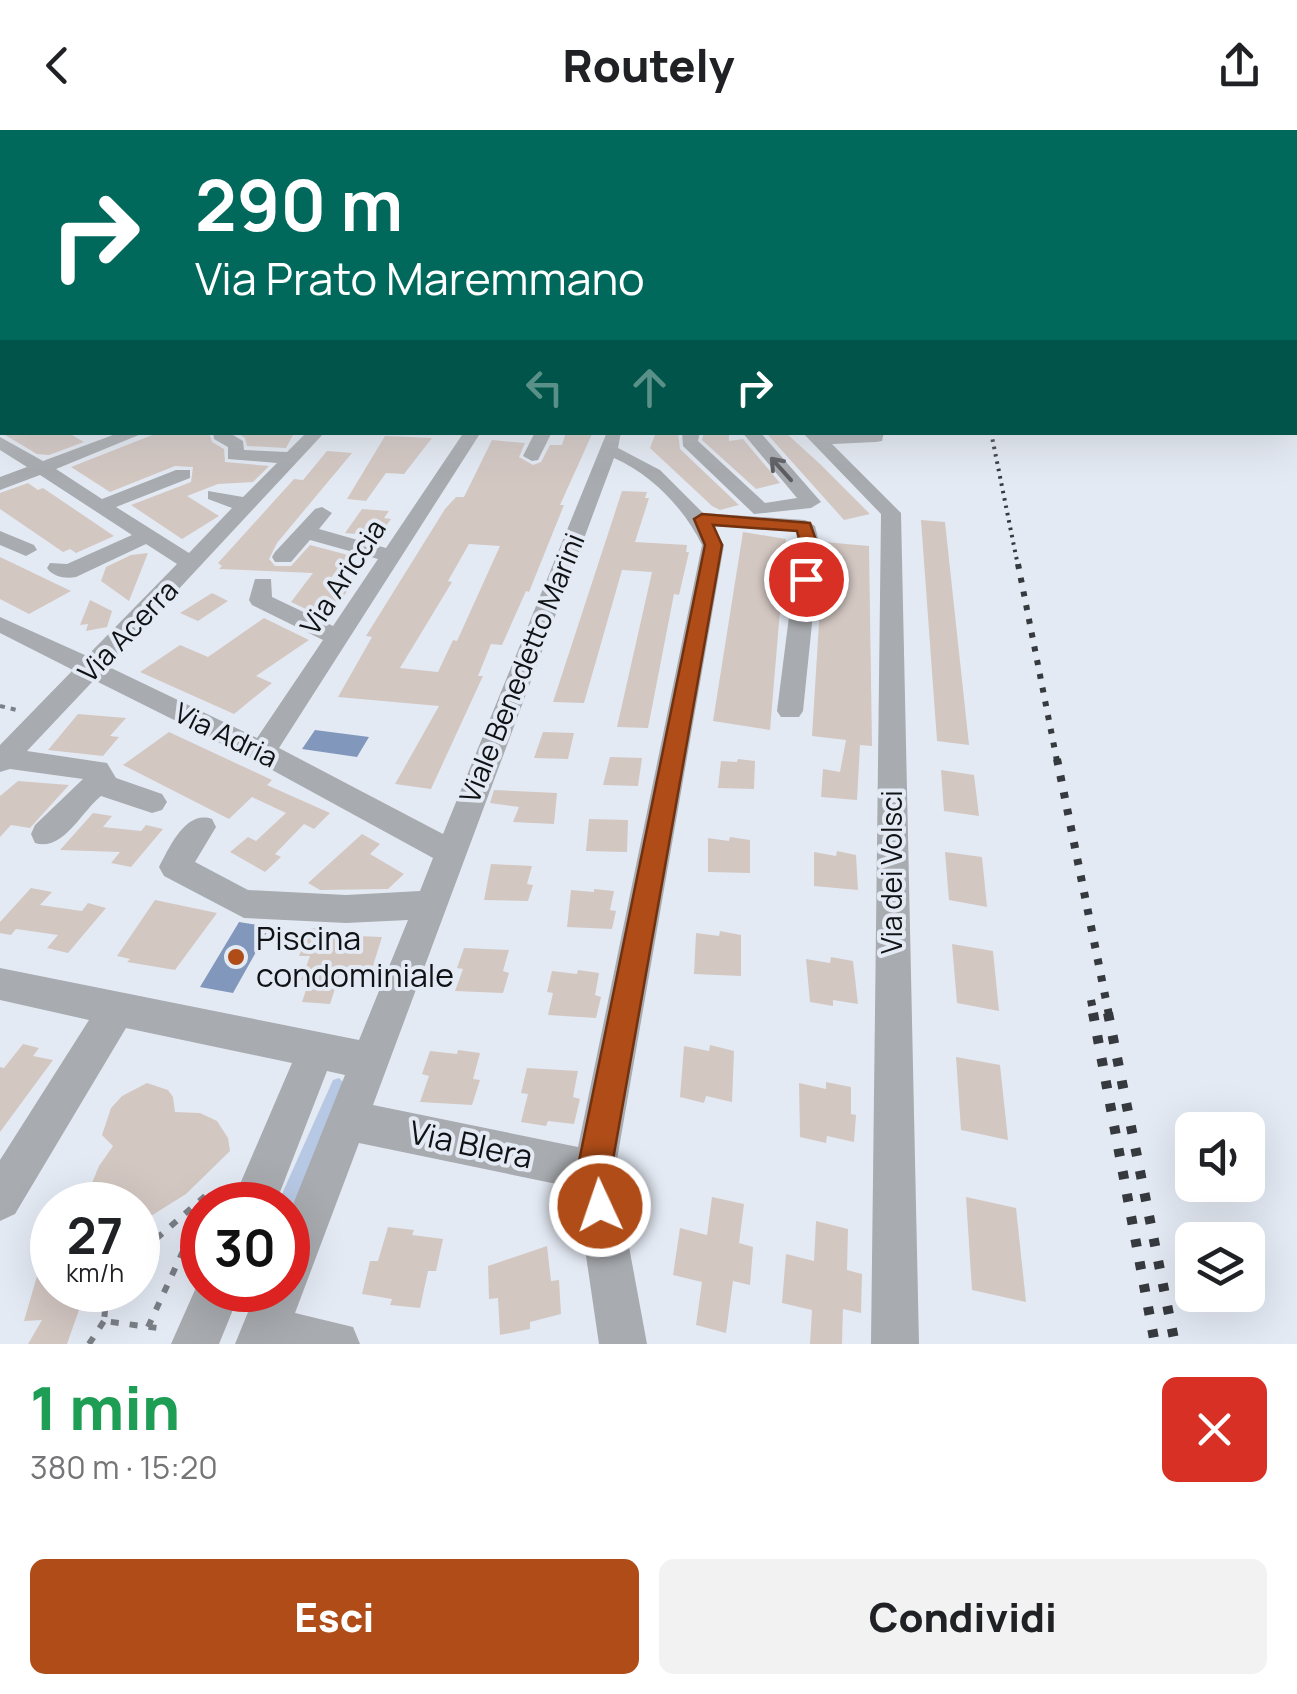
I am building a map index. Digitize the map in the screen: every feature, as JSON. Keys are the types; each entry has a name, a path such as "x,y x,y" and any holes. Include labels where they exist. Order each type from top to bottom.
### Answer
{"street":[{"path":"0,484 101,435"},
{"path":"0,472 33,466 129,435"},
{"path":"222,435 237,445 234,455 294,458"},
{"name":"Via Acerra","path":"2,760 314,435"},
{"name":"Via Ariccia","path":"262,752 471,435"},
{"path":"532,456 542,435"},
{"path":"690,435 689,442 761,510 811,502 753,435"},
{"path":"813,436 876,435"},
{"name":"Via dei Volsci","path":"813,436 891,513 895,1344"},
{"path":"0,442 193,565"},
{"path":"621,442 702,519 713,545 594,1171 623,1344"},
{"name":"Viale Benedetto Marini","path":"310,1215 449,852 621,442"},
{"path":"100,507 182,474"},
{"path":"215,495 228,502 251,504"},
{"path":"282,557 322,513"},
{"path":"702,519 804,526 809,546 790,711"},
{"path":"305,532 393,556"},
{"path":"0,536 26,550"},
{"path":"58,568 68,572 146,536"},
{"path":"263,584 260,600 339,638"},
{"name":"Via Adria","path":"0,624 262,752 449,852"},
{"name":"Via Acerra","path":"2,760 98,770 106,786 152,802"},
{"path":"46,834 82,794 102,779"},
{"path":"202,827 175,867 244,904 346,909 429,905"},
{"path":"0,984 369,1061"},
{"path":"0,1199 116,1010"},
{"path":"262,1182 317,1050"},
{"name":"Via Blera","path":"347,1120 594,1171"},
{"path":"198,1339 209,1312"},
{"path":"268,1322 336,1344"}],"path":[{"path":"160,1235 180,1218"},
{"path":"148,1327 180,1259"},
{"path":"90,1344 104,1321 105,1312"},
{"path":"104,1321 198,1339"}],"shaded area":[{"path":"315,730 369,737 357,757 302,749"},
{"name":"Piscina condominiale","path":"239,922 270,927 233,993 200,987"},
{"path":"339,1078 344,1083 304,1182 287,1182 333,1080"}],"building":[{"path":"5,435 72,435 84,442 49,455 37,454"},
{"path":"152,435 210,435 212,442 224,449 225,462 269,466 253,482 218,484 187,496 219,516 182,539 131,505 191,482 193,467 175,466 110,492 71,467"},
{"path":"240,435 293,435 286,448 247,446"},
{"path":"565,435 592,435 560,505 564,505 529,592 526,591 502,645 491,644 478,676 483,676 431,789 395,784 439,706 338,697 372,637 366,636 445,509 456,497 464,497 492,440 525,443 519,457 533,465 541,462 550,445 562,445","holes":["469,544 500,546 457,641 453,640 438,672 400,668 452,582 448,581"]},
{"path":"655,435 678,435 680,449 739,505 720,510 712,506 650,448"},
{"path":"703,435 729,435 729,441 743,439 780,483 756,489 702,440"},
{"path":"768,435 788,435 870,514 844,520"},
{"path":"385,436 432,438 404,474 386,473 366,501 347,499"},
{"path":"327,451 352,453 277,543 269,559 275,566 291,566 310,545 348,555 328,582 352,584 332,613 310,611 291,602 313,573 219,569 222,566 218,563 294,479 303,480"},
{"path":"28,483 38,490 43,488 114,536 76,553 70,549 63,552 0,509 0,493"},
{"path":"622,491 647,492 645,498 649,498 635,542 687,545 689,552 679,595 674,594 648,728 617,727 652,572 622,570 584,703 553,702"},
{"path":"362,509 389,511 384,518 391,519 379,536 345,533"},
{"path":"921,520 945,522 969,745 937,741"},
{"path":"743,532 786,539 770,730 713,721"},
{"path":"824,542 869,546 872,746 860,745 857,800 821,797 823,769 840,772 846,740 812,736"},
{"path":"148,553 129,601 101,581 106,567 131,555"},
{"path":"0,557 71,591 29,614 0,599"},
{"path":"212,593 228,601 198,621 180,613"},
{"path":"90,600 112,611 107,627 86,631 88,624 80,625"},
{"path":"264,618 309,640 256,676 272,683 234,714 140,672 180,645 208,657"},
{"path":"78,714 126,718 110,736 119,737 103,756 48,750"},
{"path":"169,732 272,780 267,785 330,813 314,829 304,824 275,854 281,857 265,872 230,852 248,837 256,841 286,813 252,797 229,819 123,765"},
{"path":"543,732 574,733 568,759 534,758"},
{"path":"610,757 642,758 638,786 603,785"},
{"path":"721,761 755,761 754,789 718,788"},
{"path":"941,770 974,775 979,816 944,811"},
{"path":"18,781 69,785 30,828 11,825 0,837 0,796"},
{"path":"494,790 557,793 554,824 513,822 519,807 490,803"},
{"path":"93,813 112,816 103,827 141,831 146,825 163,829 131,867 111,863 120,852 60,850"},
{"path":"589,819 628,820 627,852 586,851"},
{"path":"362,834 380,844 370,854 404,874 388,889 320,890 308,883"},
{"path":"730,837 750,840 750,873 708,872 708,838 729,841"},
{"path":"837,851 856,855 858,890 814,886 814,852 836,856"},
{"path":"945,852 982,857 987,907 949,900"},
{"path":"491,864 532,866 527,884 533,885 528,901 484,900"},
{"path":"31,888 52,892 40,905 82,911 88,903 106,908 68,953 47,948 58,935 16,929 11,935 0,933 0,922"},
{"path":"571,890 614,891 610,910 616,911 612,929 567,927"},
{"path":"155,900 217,913 175,970 127,962 130,959 117,956"},
{"path":"310,928 331,929 333,935 382,937 372,969 342,967 330,1004 302,1002 309,981 301,980 310,956 299,956"},
{"path":"720,931 741,935 741,976 694,974 696,933 719,936"},
{"path":"952,944 993,951 999,1011 957,1003"},
{"path":"464,948 509,950 503,971 509,973 503,993 455,991 463,969 457,968"},
{"path":"831,957 853,961 858,1004 833,1000 833,1006 810,1002 806,959 830,963"},
{"path":"578,970 599,973 595,995 601,997 596,1018 548,1015 553,993 547,992 552,971 577,974"},
{"path":"23,1044 39,1048 33,1056 53,1060 0,1132 0,1067 4,1068"},
{"path":"710,1045 734,1051 732,1102 706,1096 704,1103 680,1097 684,1046 709,1051"},
{"path":"458,1050 480,1053 473,1079 480,1080 472,1105 420,1102 429,1076 422,1074 430,1051 457,1054"},
{"path":"956,1057 1000,1065 1008,1140 961,1130"},
{"path":"527,1068 578,1071 573,1097 580,1099 574,1124 548,1121 546,1126 521,1122 528,1094 521,1093"},
{"path":"826,1082 851,1087 851,1114 856,1115 854,1142 827,1136 826,1143 800,1137 799,1083 826,1089"},
{"path":"147,1083 168,1090 175,1112 200,1113 217,1121 228,1138 230,1151 198,1182 180,1182 180,1198 160,1210 160,1182 92,1182 113,1146 102,1135 111,1108 122,1096"},
{"path":"712,1197 744,1204 739,1243 753,1247 750,1285 733,1281 726,1333 696,1325 702,1282 673,1275 680,1228 707,1235"},
{"path":"966,1197 1016,1208 1026,1302 972,1290"},
{"path":"816,1221 848,1229 847,1270 862,1274 861,1313 843,1309 842,1344 810,1344 812,1310 782,1303 786,1254 814,1261"},
{"path":"388,1227 443,1239 436,1271 428,1271 420,1308 390,1305 392,1299 362,1294 370,1261 378,1261"},
{"path":"547,1246 551,1281 559,1280 561,1314 530,1322 530,1329 500,1335 498,1298 489,1299 488,1266"},
{"path":"30,1300 30,1312 78,1312 67,1344 28,1344 42,1320 24,1321"}],"railway":[{"path":"992,435 1018,566"},
{"path":"1018,564 1057,761"},
{"path":"1057,759 1109,1015"},
{"path":"1091,1000 1094,1015"},
{"path":"1093,1013 1155,1344"},
{"path":"1108,1013 1175,1344"}],"place":[{"name":"Piscina condominiale","path":"236,957"}],"route":[{"path":"600,1206 594,1171 713,545 702,519 804,526 809,546 806,579"}]}
